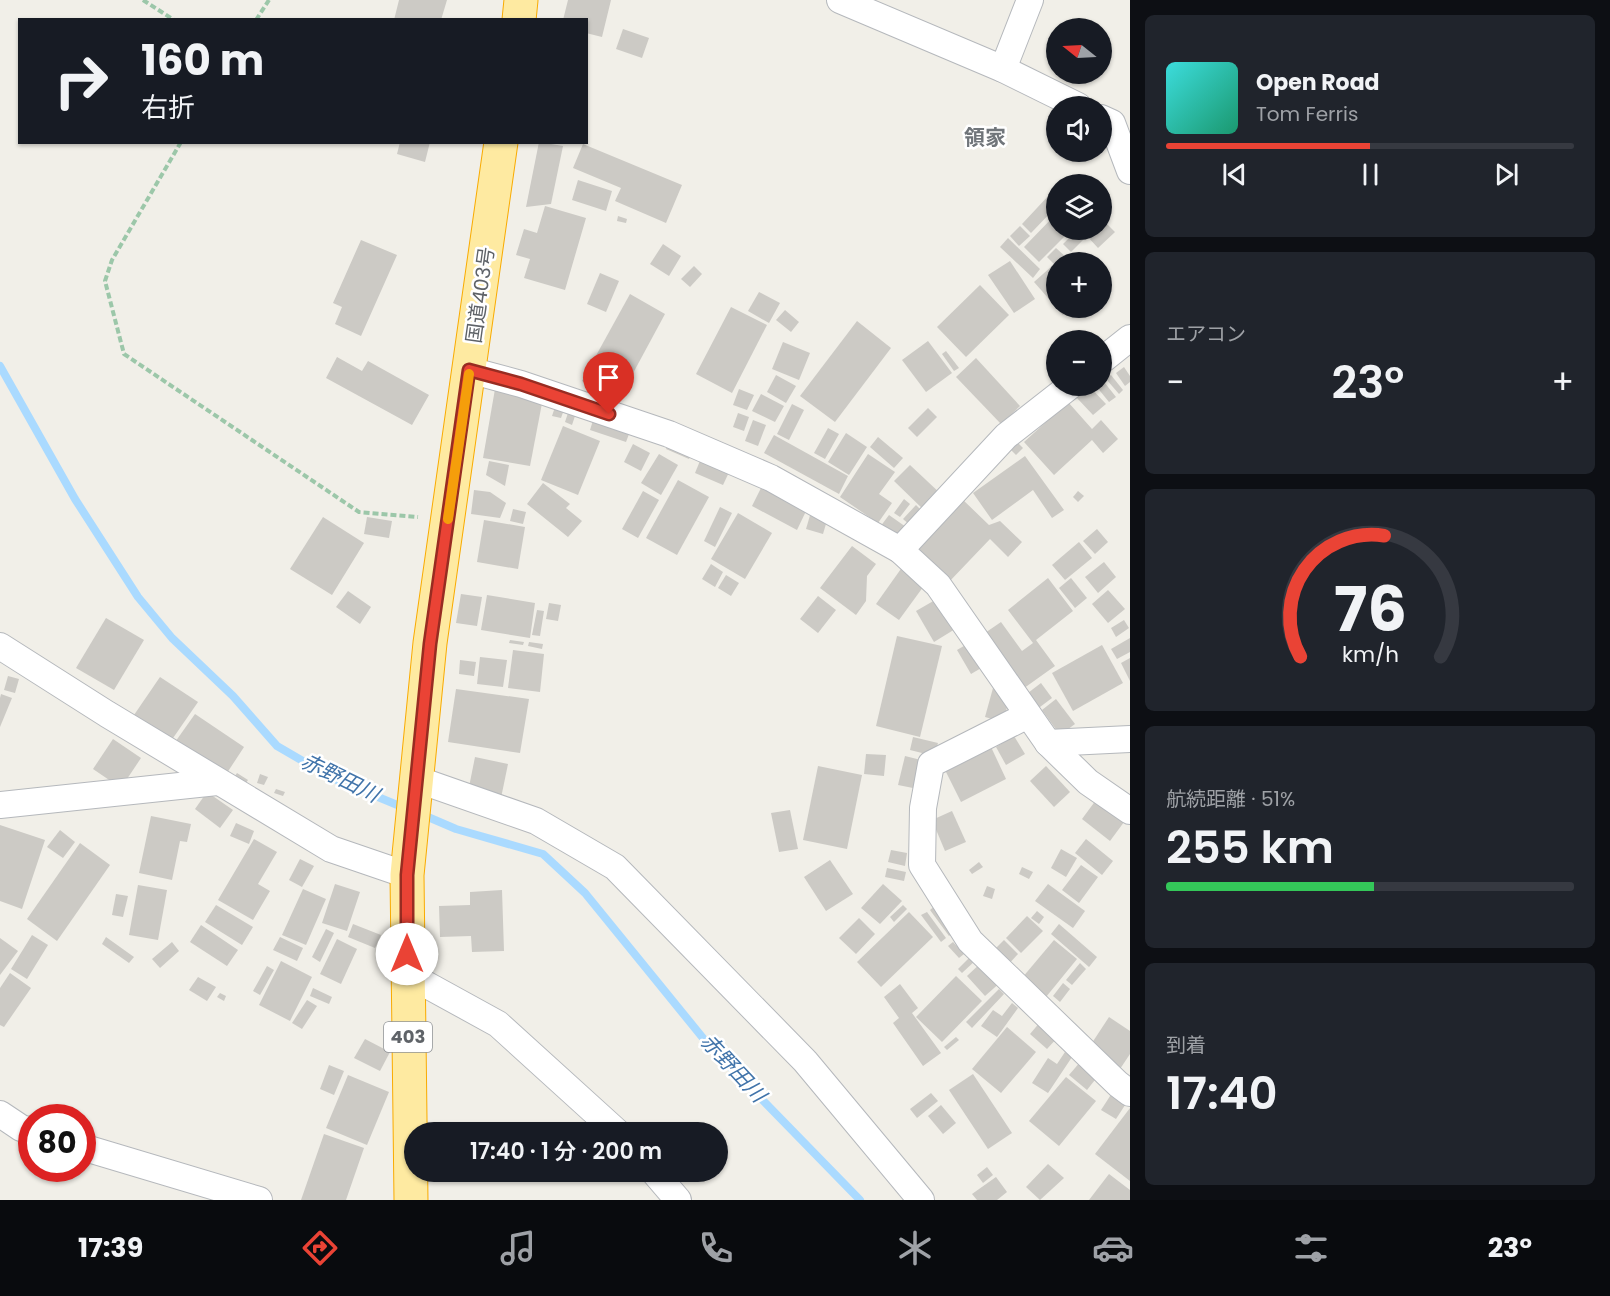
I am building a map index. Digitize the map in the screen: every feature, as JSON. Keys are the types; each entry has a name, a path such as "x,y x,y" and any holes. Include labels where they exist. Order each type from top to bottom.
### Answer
{"highway":[{"path":"519,18 521,0"},
{"name":"国道403号","path":"411,1200 407,974 409,861 415,790 430,644 501,144"}],"street":[{"path":"840,0 1003,69 1058,96"},
{"path":"1003,69 1030,0"},
{"path":"1112,123 1130,171"},
{"path":"1112,352 1130,338"},
{"path":"469,370 521,384 669,434 771,478 900,550 938,585 1048,743 1088,782 1130,811"},
{"path":"900,550 1006,436 1057,396"},
{"path":"0,646 217,782 331,849 409,861"},
{"path":"1028,715 931,764 923,808 922,865 970,940 1130,1093"},
{"path":"1048,743 1130,739"},
{"path":"0,805 217,782"},
{"path":"415,790 536,820 615,867 805,1061 921,1200"},
{"path":"407,974 498,1024 606,1122"},
{"path":"0,1114 18,1126"},
{"path":"96,1151 259,1200"},
{"path":"663,1182 678,1200"}],"path":[{"path":"143,0 171,18"},
{"path":"257,18 268,0"},
{"path":"180,144 112,260 105,281 124,354 359,512 418,517"}],"building":[{"path":"399,0 447,0 442,18 394,18"},
{"path":"568,0 611,0 602,37 588,34 588,18 564,18"},
{"path":"623,29 649,38 642,58 616,49"},
{"path":"400,144 430,144 425,162 397,154"},
{"path":"539,144 563,146 551,204 526,207"},
{"path":"583,144 682,185 666,223 615,201 621,188 573,168"},
{"path":"578,180 612,191 606,211 572,200"},
{"path":"1046,198 1046,217 1031,233 1022,224"},
{"path":"545,206 586,218 565,290 524,278 530,259 516,255 524,229 537,233"},
{"path":"618,216 627,219 626,223 617,221"},
{"path":"1046,224 1046,240 1061,240 1049,252 1046,252 1039,262 1024,247"},
{"path":"1020,226 1030,236 1019,246 1010,236"},
{"path":"1008,238 1040,269 1033,278 1000,247"},
{"path":"361,240 397,255 361,336 335,324 342,307 333,303"},
{"path":"1067,240 1083,240 1071,252 1063,244"},
{"path":"1091,240 1106,240 1098,248"},
{"path":"663,244 681,256 669,276 650,264"},
{"path":"1010,261 1035,299 1014,313 988,275"},
{"path":"694,266 702,274 690,287 681,279"},
{"path":"1046,271 1046,296 1034,282"},
{"path":"600,273 619,281 606,312 587,304"},
{"path":"980,285 1009,315 966,357 937,327"},
{"path":"759,292 780,303 769,323 748,311"},
{"path":"630,294 665,314 618,401 582,381"},
{"path":"731,307 767,325 732,393 696,374"},
{"path":"785,310 799,322 791,332 776,320"},
{"path":"857,321 891,348 835,422 800,396"},
{"path":"928,341 952,373 926,392 902,360"},
{"path":"783,342 810,353 799,380 772,369"},
{"path":"946,351 959,368 954,371 942,354"},
{"path":"337,357 362,371 368,361 429,395 412,425 326,378"},
{"path":"976,358 1020,406 1001,424 956,377"},
{"path":"1124,367 1130,376 1130,382 1125,386 1116,373"},
{"path":"776,375 796,386 786,403 767,392"},
{"path":"1112,376 1123,390 1119,394 1112,386"},
{"path":"495,389 543,398 530,466 483,458"},
{"path":"739,389 754,395 747,410 733,405"},
{"path":"1112,392 1116,397 1109,402 1104,396 1112,396"},
{"path":"761,394 784,406 775,422 752,411"},
{"path":"1098,396 1106,404 1093,415 1076,397"},
{"path":"557,401 566,404 561,418 552,416"},
{"path":"1068,402 1092,429 1101,420 1118,439 1103,453 1092,440 1054,475 1024,442"},
{"path":"792,404 804,410 789,440 777,434"},
{"path":"928,408 937,417 917,437 908,428"},
{"path":"569,410 576,413 572,425 565,422"},
{"path":"738,413 749,417 744,431 733,427"},
{"path":"595,414 632,426 626,442 590,430"},
{"path":"753,420 766,425 758,446 745,441"},
{"path":"563,426 600,441 578,495 541,480"},
{"path":"828,428 839,434 825,459 814,453"},
{"path":"846,433 867,447 849,475 828,462"},
{"path":"774,435 848,476 839,494 764,453"},
{"path":"878,437 903,458 894,468 870,447"},
{"path":"670,440 693,451 689,459 666,449"},
{"path":"1018,443 1023,448 1016,455 1011,450"},
{"path":"633,444 650,453 641,471 624,462"},
{"path":"659,454 678,465 661,495 641,483"},
{"path":"868,454 895,472 879,494 892,503 878,523 840,497"},
{"path":"702,456 731,468 723,485 695,473"},
{"path":"1025,456 1064,510 1052,518 1033,490 992,520 973,493"},
{"path":"489,461 509,465 505,486 486,475"},
{"path":"910,465 942,495 926,512 894,481"},
{"path":"678,480 709,497 677,555 646,538"},
{"path":"543,483 570,504 566,508 582,521 568,537 527,504"},
{"path":"763,484 808,507 797,530 752,506"},
{"path":"474,490 490,492 506,503 500,518 471,514"},
{"path":"643,491 659,500 638,538 622,529"},
{"path":"1078,491 1084,496 1078,502 1073,497"},
{"path":"960,497 989,525 1000,521 1022,542 1008,557 990,539 948,583 911,548"},
{"path":"904,499 910,504 900,517 894,513"},
{"path":"916,505 924,513 911,526 903,519"},
{"path":"720,507 732,513 715,547 704,541"},
{"path":"513,509 526,512 523,524 510,521"},
{"path":"811,512 828,517 823,534 806,529"},
{"path":"738,513 772,533 745,579 711,559"},
{"path":"889,515 906,527 897,539 880,527"},
{"path":"323,517 364,543 332,595 290,569"},
{"path":"367,517 392,521 389,538 364,534"},
{"path":"484,520 525,527 518,569 477,562"},
{"path":"1097,529 1108,542 1095,554 1083,541"},
{"path":"1079,542 1092,558 1065,580 1052,565"},
{"path":"852,546 876,564 867,576 866,601 856,615 820,588"},
{"path":"1104,562 1116,577 1098,593 1085,577"},
{"path":"711,564 723,572 715,587 702,579"},
{"path":"903,566 926,583 899,620 876,604"},
{"path":"726,575 739,583 731,596 718,588"},
{"path":"1048,578 1073,611 1036,640 1055,666 1020,691 982,635 1001,622 1022,651 1033,643 1008,610"},
{"path":"1071,578 1087,598 1075,608 1059,588"},
{"path":"1108,590 1125,609 1108,623 1092,604"},
{"path":"348,591 371,607 360,624 336,607"},
{"path":"461,594 482,597 477,626 456,623"},
{"path":"487,595 535,603 530,638 481,630"},
{"path":"818,596 836,610 818,633 800,619"},
{"path":"942,596 960,626 934,642 916,611"},
{"path":"549,603 561,605 558,621 546,619"},
{"path":"537,610 544,611 540,636 532,635"},
{"path":"106,618 144,640 114,690 76,668"},
{"path":"1124,620 1129,628 1116,637 1111,628"},
{"path":"897,636 942,646 920,737 876,726"},
{"path":"1130,638 1130,652 1117,659 1111,649"},
{"path":"510,640 524,642 523,645 509,643"},
{"path":"974,640 988,664 971,674 957,650"},
{"path":"529,642 543,644 542,649 528,646"},
{"path":"1102,645 1123,683 1073,711 1052,673"},
{"path":"513,650 544,654 540,692 508,688"},
{"path":"480,657 507,660 503,687 477,684"},
{"path":"1130,658 1130,681 1121,663"},
{"path":"460,660 476,662 474,676 459,674"},
{"path":"8,676 19,679 15,693 4,690"},
{"path":"160,677 198,702 171,741 134,715"},
{"path":"1041,683 1052,698 1036,710 1024,696"},
{"path":"993,688 1011,693 1003,722 985,717"},
{"path":"456,689 529,699 520,753 448,742"},
{"path":"1,694 12,698 0,727 0,698"},
{"path":"1056,699 1075,724 1060,735 1042,710"},
{"path":"195,714 244,747 223,779 173,745"},
{"path":"1014,736 1025,754 1006,765 996,747"},
{"path":"913,737 938,743 934,756 910,750"},
{"path":"113,739 141,758 121,788 93,769"},
{"path":"991,747 1006,779 961,802 945,770"},
{"path":"866,754 886,755 884,776 864,774"},
{"path":"905,756 925,761 918,789 898,785"},
{"path":"475,757 508,764 501,798 468,792"},
{"path":"818,766 862,775 847,849 803,840"},
{"path":"1046,766 1070,792 1054,807 1030,781"},
{"path":"237,773 248,780 242,789 230,783"},
{"path":"260,774 268,777 264,785 257,783"},
{"path":"276,789 285,792 283,796 274,793"},
{"path":"207,792 233,810 220,828 195,809"},
{"path":"1099,796 1127,818 1110,841 1082,819"},
{"path":"790,810 798,849 779,852 771,813"},
{"path":"952,811 966,842 945,851 932,820"},
{"path":"151,816 191,824 187,842 180,841 172,880 139,873"},
{"path":"236,823 254,831 249,844 230,836"},
{"path":"0,825 45,840 22,909 0,901"},
{"path":"60,830 75,842 63,858 47,847"},
{"path":"254,839 277,852 258,884 270,891 253,920 218,900"},
{"path":"1086,839 1113,861 1102,875 1075,853"},
{"path":"80,843 110,865 57,941 27,919"},
{"path":"1061,849 1077,858 1066,877 1051,868"},
{"path":"891,850 907,853 905,866 888,862"},
{"path":"300,859 314,866 302,887 289,880"},
{"path":"830,860 853,894 826,911 804,877"},
{"path":"979,862 983,867 972,874 969,870"},
{"path":"1081,865 1098,877 1079,903 1062,890"},
{"path":"1022,867 1033,872 1029,879 1019,874"},
{"path":"887,868 906,872 904,881 885,877"},
{"path":"335,884 360,892 347,931 322,923"},
{"path":"883,884 902,901 880,924 861,908"},
{"path":"1048,884 1085,911 1073,928 1035,901"},
{"path":"138,885 167,890 158,940 129,935"},
{"path":"987,886 995,889 992,899 983,896"},
{"path":"303,889 326,899 306,945 282,935"},
{"path":"502,890 504,951 472,952 471,936 440,937 439,906 470,905 470,892"},
{"path":"116,894 128,896 123,917 112,915"},
{"path":"216,905 253,927 242,945 205,922"},
{"path":"903,905 907,909 894,922 890,917"},
{"path":"936,905 955,931 949,936 930,910"},
{"path":"1037,911 1044,917 1039,924 1031,918"},
{"path":"909,912 933,937 881,987 857,962"},
{"path":"927,912 946,938 941,942 921,915"},
{"path":"1027,916 1043,931 1021,953 1006,938"},
{"path":"859,918 875,934 856,954 839,938"},
{"path":"353,924 381,935 375,948 348,937"},
{"path":"1059,924 1097,957 1089,967 1051,934"},
{"path":"201,925 238,950 227,966 190,942"},
{"path":"326,929 334,933 320,962 312,957"},
{"path":"32,935 48,945 27,979 11,969"},
{"path":"106,937 134,957 129,963 102,944"},
{"path":"280,937 303,948 297,961 273,950"},
{"path":"0,938 18,951 0,975"},
{"path":"337,939 357,949 341,984 320,974"},
{"path":"1004,940 1018,954 1005,968 990,954"},
{"path":"1054,940 1077,959 1046,997 1022,978"},
{"path":"172,942 179,951 160,968 152,959"},
{"path":"953,942 964,954 959,958 948,946"},
{"path":"972,955 976,960 962,973 958,969"},
{"path":"281,961 312,977 290,1021 259,1005"},
{"path":"983,961 1002,981 985,996 967,976"},
{"path":"1080,963 1086,969 1072,985 1066,980"},
{"path":"267,966 274,970 260,995 253,991"},
{"path":"10,973 31,988 4,1027 0,1025 0,988"},
{"path":"956,976 982,1001 942,1042 916,1017"},
{"path":"198,977 216,987 207,1001 189,990"},
{"path":"1063,983 1070,989 1060,1002 1053,996"},
{"path":"900,984 918,1008 912,1013 941,1053 923,1066 893,1023 899,1018 884,997"},
{"path":"313,988 332,997 329,1004 310,996"},
{"path":"999,989 1004,994 972,1028 966,1022"},
{"path":"220,993 226,996 224,1001 217,997"},
{"path":"307,1000 317,1006 302,1029 292,1023"},
{"path":"1012,1003 1018,1008 997,1037 981,1026 993,1010 1002,1016"},
{"path":"1109,1017 1130,1031 1130,1054 1120,1069 1088,1049"},
{"path":"1041,1021 1058,1037 1047,1049 1030,1034"},
{"path":"1007,1027 1036,1052 1001,1093 972,1069"},
{"path":"956,1037 959,1040 947,1050 944,1047"},
{"path":"365,1039 390,1052 380,1071 354,1058"},
{"path":"1065,1052 1072,1057 1048,1093 1032,1083 1048,1058 1057,1064"},
{"path":"1081,1061 1098,1076 1087,1090 1069,1075"},
{"path":"329,1065 344,1071 334,1095 320,1089"},
{"path":"973,1074 1012,1133 988,1149 949,1090"},
{"path":"348,1075 389,1092 367,1145 326,1128"},
{"path":"1066,1077 1096,1101 1059,1146 1029,1121"},
{"path":"1114,1090 1129,1099 1116,1119 1101,1110"},
{"path":"931,1093 938,1101 917,1118 910,1109"},
{"path":"941,1105 956,1123 943,1134 928,1116"},
{"path":"1130,1108 1130,1181 1095,1154"},
{"path":"324,1134 364,1148 346,1200 301,1200"},
{"path":"1048,1164 1064,1178 1040,1200 1026,1187"},
{"path":"987,1167 993,1175 983,1183 977,1175"},
{"path":"1109,1174 1130,1190 1130,1200 1089,1200"},
{"path":"996,1177 1007,1192 997,1200 977,1200 972,1194"}],"waterway":[{"name":"赤野田川","path":"0,366 75,499 138,597 172,638 233,696 277,746 332,778 407,809"},
{"name":"赤野田川","path":"421,814 456,829 543,854 585,893 707,1043 860,1200"}],"slow traffic":[{"path":"448,519 469,374"}],"district":[{"name":"領家","path":"985,138"}],"route":[{"path":"407,954 407,875 430,644 469,370 521,384 609,414"}]}
